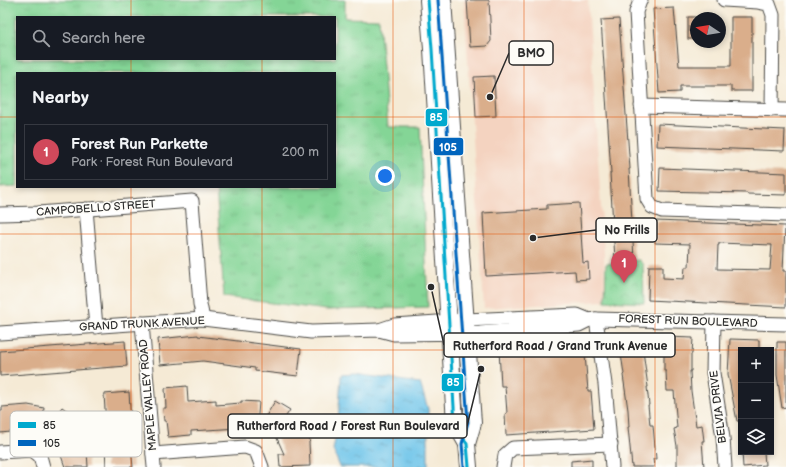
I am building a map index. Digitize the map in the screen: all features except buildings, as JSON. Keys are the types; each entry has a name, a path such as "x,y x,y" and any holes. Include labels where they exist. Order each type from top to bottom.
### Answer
{"main road":[{"path":"428,0 455,423 467,444"},
{"path":"443,0 473,423 467,444 469,467"}],"street":[{"path":"641,0 636,12 647,198 652,207 662,210 786,215"},
{"path":"724,0 769,4 773,15 772,110"},
{"path":"641,106 786,110"},
{"name":"CAMPOBELLO STREET","path":"0,214 192,201 200,304 203,319"},
{"path":"86,209 96,327"},
{"name":"GRAND TRUNK AVENUE","path":"0,333 203,319 311,332 379,330 394,325 449,327 467,326"},
{"name":"FOREST RUN BOULEVARD","path":"467,326 579,325 593,319 786,324"},
{"path":"593,319 605,384 612,467"},
{"name":"BELVIA DRIVE","path":"714,322 713,373 723,438 725,467"},
{"name":"MAPLE VALLEY ROAD","path":"142,323 154,460"},
{"path":"503,467 505,455 513,448 611,444"},
{"path":"154,460 246,447 256,451 262,467"},
{"path":"0,452 10,451"},
{"path":"40,457 43,467"}],"shaded area":[{"path":"464,0 588,0 604,254 605,301 484,308"}],"green space":[{"path":"0,0 345,0 345,18 379,19 388,127 420,127 428,307 327,310 224,297 216,188 336,188 336,72 16,72 16,186 0,187"},
{"path":"639,260 643,265 644,303 605,301 606,264"}],"water":[{"path":"354,374 420,383 428,409 428,467 340,467 333,450 338,423 341,375"}],"transit line":[{"name":"85","path":"428,0 455,423 467,444 469,467"},
{"name":"105","path":"438,0 468,422 462,444 464,467"}],"place":[{"name":"BMO","path":"490,97"},
{"name":"No Frills","path":"533,238"},
{"name":"Forest Run Parkette","path":"624,283"},
{"name":"Rutherford Road / Grand Trunk Avenue","path":"431,287"},
{"name":"Rutherford Road / Forest Run Boulevard","path":"481,369"}]}
